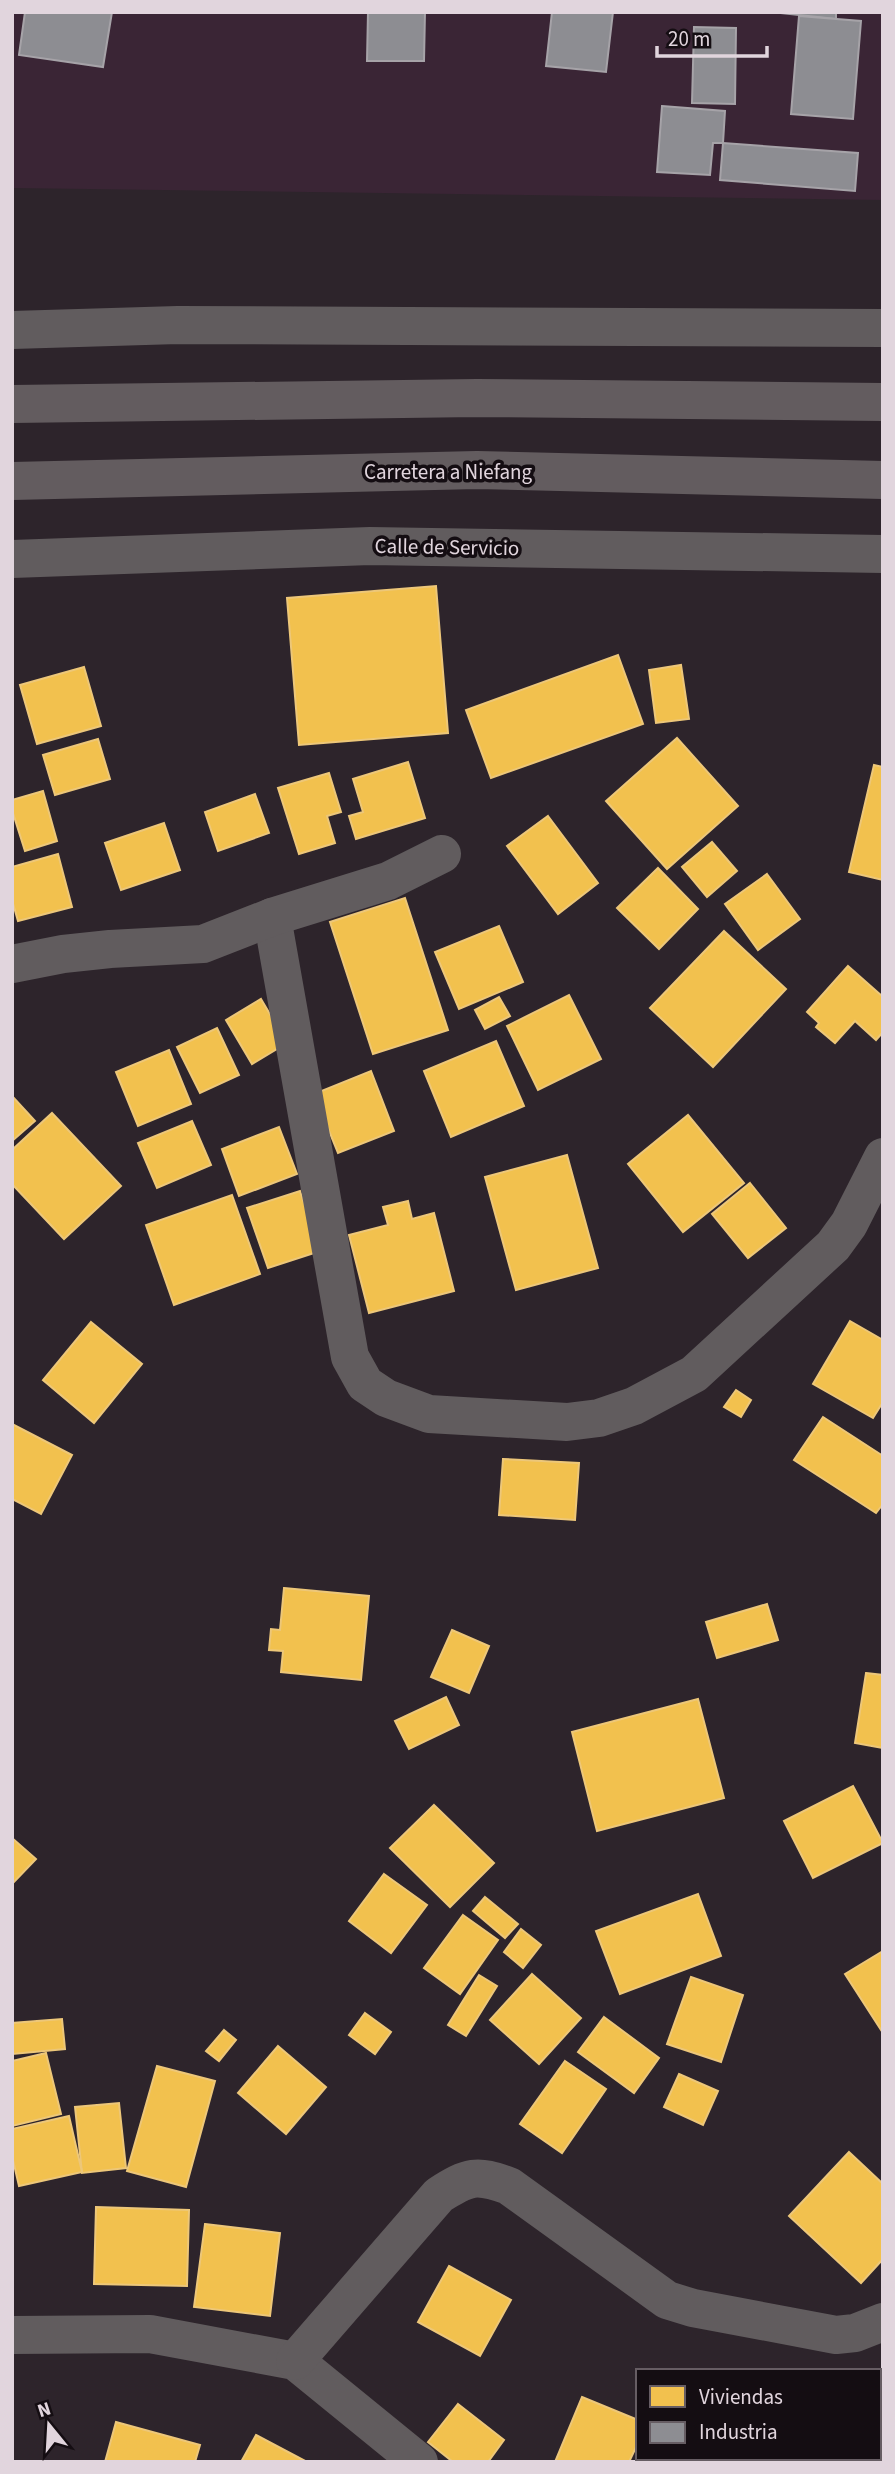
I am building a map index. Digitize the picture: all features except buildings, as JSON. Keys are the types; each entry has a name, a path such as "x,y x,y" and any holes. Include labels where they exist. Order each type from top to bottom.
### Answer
{"main road":[{"path":"12,404 477,398 883,402"},
{"name":"Carretera a Niefang","path":"12,481 477,470 883,480"}],"street":[{"path":"12,330 178,325 883,328"},
{"name":"Calle de Servicio","path":"12,559 370,546 883,554"},
{"path":"12,964 63,954 110,949 203,944 272,917 388,881 442,854"},
{"path":"272,917 350,1357 365,1384 386,1398 429,1414 567,1422 599,1418 634,1406 694,1374 834,1246 849,1224 883,1157"},
{"path":"295,2361 439,2196 457,2184 484,2177 509,2186 667,2300 693,2308 836,2335 855,2333 883,2322"},
{"path":"12,2335 150,2334 295,2361 419,2462"}],"shaded area":[{"path":"12,12 883,12 883,200 12,188"}]}
